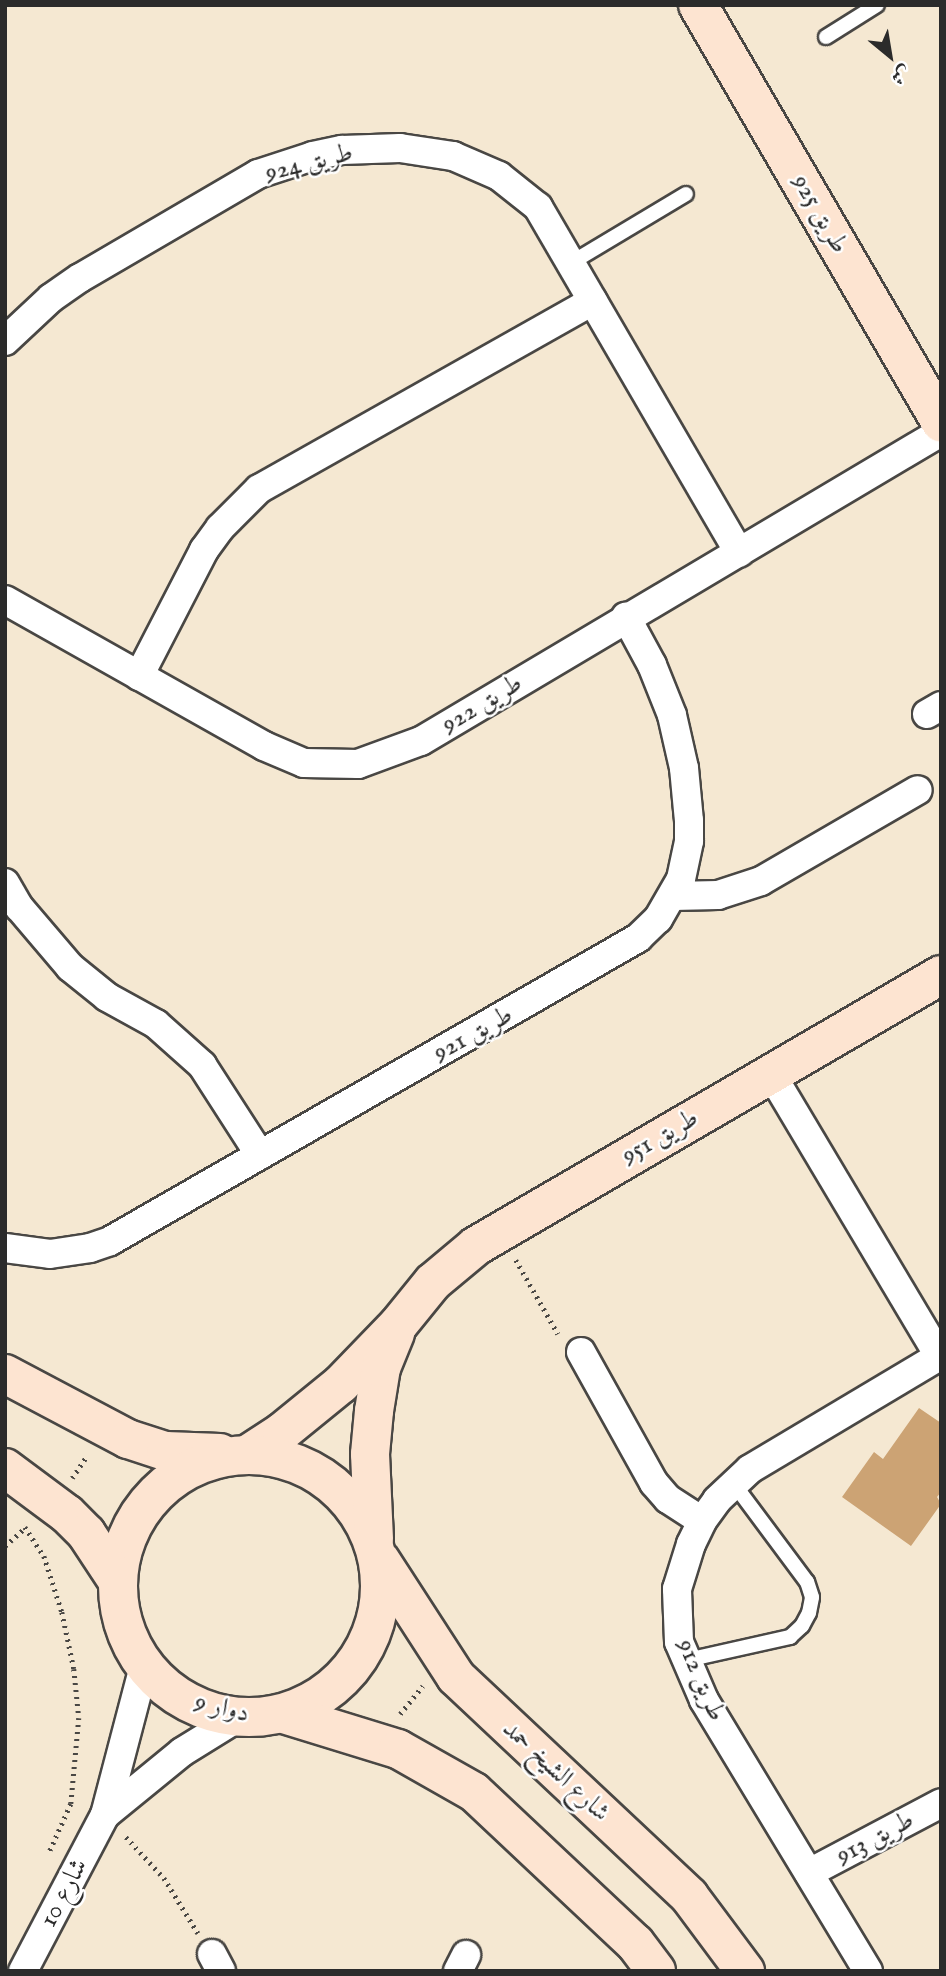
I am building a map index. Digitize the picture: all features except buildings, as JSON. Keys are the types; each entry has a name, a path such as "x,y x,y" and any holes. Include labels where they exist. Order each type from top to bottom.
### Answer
{"street":[{"name":"طريق 925","path":"698,5 941,422"},
{"name":"طريق 924","path":"5,341 51,298 80,278 258,174 313,156 342,150 400,148 430,151 477,165 520,190 538,207 739,553"},
{"path":"139,676 204,550 239,507 259,489 593,301"},
{"name":"طريق 922","path":"9,610 139,676 264,747 304,763 358,764 421,741 941,432"},
{"name":"طريق 921","path":"5,1248 50,1254 90,1248 110,1241 616,954 638,939 658,919 673,897 684,869 689,841 684,768 662,690 652,664 626,617"},
{"path":"673,897 718,895 761,881 918,790"},
{"path":"5,883 19,907 69,967 107,996 156,1024 202,1065 260,1155"},
{"name":"طريق 951","path":"243,1453 312,1409 398,1325 433,1282 454,1263 499,1231 941,975"},
{"path":"770,1072 940,1355"},
{"name":"طريق 951","path":"377,1550 370,1454 374,1411 381,1368 398,1325"},
{"path":"581,1352 654,1483 668,1499 702,1521"},
{"name":"طريق 912","path":"868,1971 704,1700 680,1642 677,1589 691,1544 716,1500 788,1444 940,1355"},
{"path":"5,1374 128,1439 166,1451 243,1453"},
{"name":"دوار 9","path":"243,1453 296,1461 335,1484 377,1550 382,1600 371,1638 350,1672 320,1698 284,1714 237,1717 202,1709 170,1692 144,1666 123,1626 117,1580 124,1543 141,1510 167,1482 199,1463 243,1453"},
{"path":"5,1468 67,1514 86,1533 117,1580"},
{"name":"شارع الشيخ حمد","path":"377,1550 456,1677 689,1896 745,1971"},
{"name":"شارع 10","path":"23,1971 105,1815 144,1666"},
{"path":"284,1714 398,1749 474,1792 635,1943 656,1971"},
{"name":"شارع 10","path":"105,1815 182,1752 237,1717"},
{"name":"طريق 913","path":"809,1873 941,1803"}],"lane":[{"path":"826,37 877,5"},
{"path":"571,263 686,194"},
{"path":"687,1660 783,1640 802,1626 809,1613 812,1597 807,1582 734,1484"}],"path":[{"path":"499,1231 562,1339 581,1352"},
{"path":"18,1521 44,1556 62,1612 74,1669 79,1718 71,1804 49,1854"},
{"path":"376,1743 444,1661"},
{"path":"105,1815 164,1878 216,1962"}]}
